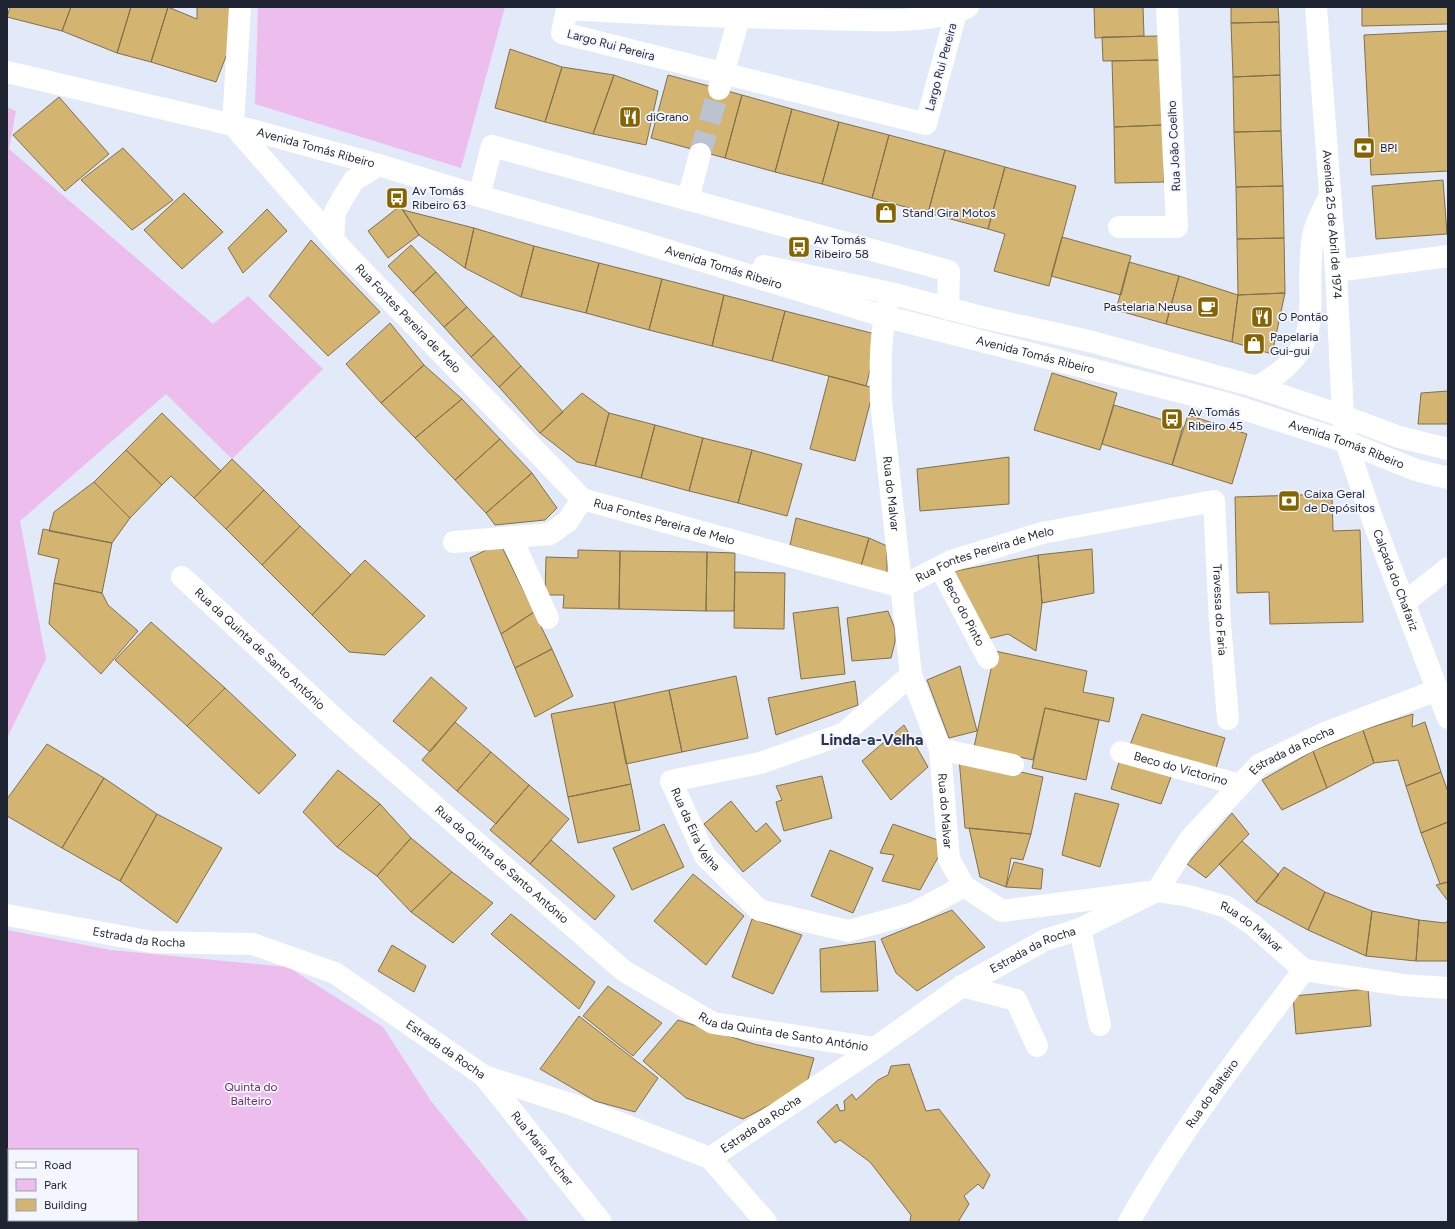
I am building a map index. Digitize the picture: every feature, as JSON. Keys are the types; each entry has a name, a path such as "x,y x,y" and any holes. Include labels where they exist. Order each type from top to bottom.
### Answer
{"street":[{"path":"233,125 240,7"},
{"name":"Rua João Coelho","path":"1119,227 1178,227 1167,7"},
{"name":"Avenida 25 de Abril de 1974","path":"1316,7 1336,271 1343,416 1346,442"},
{"name":"Largo Rui Pereira","path":"567,9 739,18 893,21 962,10 926,124 721,81 562,33 567,9"},
{"path":"721,81 739,18"},
{"name":"Avenida Tomás Ribeiro","path":"7,72 233,125 379,165 479,196 621,236 884,316 1228,404 1346,442 1416,470 1448,478"},
{"name":"Rua Fontes Pereira de Melo","path":"233,125 333,240 582,499 901,587 951,561 1042,533 1214,501"},
{"path":"479,196 492,146 949,271 948,309"},
{"path":"688,199 700,154"},
{"path":"333,240 335,212 344,196 354,180 379,165"},
{"path":"1256,387 1277,377 1295,359 1306,336 1311,310 1311,255 1313,235 1330,192"},
{"name":"Avenida Tomás Ribeiro","path":"621,236 890,293 948,309 1089,340 1256,387 1343,416 1399,437 1448,449"},
{"path":"1336,271 1448,256"},
{"name":"Rua do Malvar","path":"890,293 884,316 880,378 881,401 911,675 940,749 949,859 964,886 1002,911 1157,891 1190,896 1227,906 1253,925 1304,970"},
{"name":"Calçada do Chafariz","path":"1346,442 1404,603 1448,718"},
{"path":"454,542 550,534 568,521 582,499"},
{"name":"Travessa do Faria","path":"1214,501 1220,623 1228,719"},
{"path":"511,538 548,618"},
{"name":"Beco do Pinto","path":"940,567 988,658"},
{"path":"1404,603 1448,568"},
{"name":"Rua da Quinta de Santo António","path":"182,577 342,725 624,971 714,1023 876,1048"},
{"name":"Rua da Eira Velha","path":"911,675 842,734 760,762 671,781 705,856 759,910 848,931 914,913 964,886"},
{"name":"Estrada da Rocha","path":"7,915 152,942 253,944 335,973 484,1076 573,1105 710,1158 876,1048 962,986 1045,940 1080,929 1157,891 1190,839 1259,765 1325,733 1437,690"},
{"path":"940,749 1013,765"},
{"name":"Beco do Victorino","path":"1121,752 1240,785"},
{"path":"1080,929 1100,1025"},
{"path":"1304,970 1403,985 1448,988"},
{"name":"Rua do Balteiro","path":"1129,1222 1150,1186 1179,1142 1304,970"},
{"path":"962,986 1016,1000 1037,1046"},
{"name":"Rua Maria Archer","path":"484,1076 601,1222"},
{"path":"710,1158 766,1222"}],"green space":[{"path":"258,7 505,7 461,168 255,104"},
{"path":"7,107 16,111 9,149 213,324 248,296 323,369 232,459 166,394 20,521 46,659 7,738"},
{"name":"Quinta do Balteiro","path":"7,930 111,950 288,967 383,1027 431,1101 529,1222 7,1222"}],"building":[{"path":"10,7 71,7 62,31 7,17"},
{"path":"71,7 131,7 117,53 62,31"},
{"path":"131,7 168,7 151,62 117,53"},
{"path":"168,7 197,19 197,7 232,7 234,36 216,82 151,62"},
{"path":"1094,7 1143,7 1144,36 1095,38"},
{"path":"1231,7 1278,7 1279,22 1231,23"},
{"path":"1362,7 1448,7 1448,24 1362,26"},
{"path":"1279,22 1280,75 1233,77 1231,23"},
{"path":"1448,31 1448,171 1371,175 1364,35"},
{"path":"1160,36 1161,60 1103,61 1102,37"},
{"path":"510,49 562,67 545,122 495,108"},
{"path":"1161,60 1163,125 1114,127 1112,61"},
{"path":"562,67 614,75 593,134 545,122"},
{"path":"614,75 658,91 646,145 593,134"},
{"path":"668,75 742,95 725,158 651,138"},
{"path":"1280,75 1281,131 1234,132 1233,77"},
{"path":"742,95 792,109 775,172 725,158"},
{"path":"59,97 109,154 65,191 13,135"},
{"path":"792,109 839,122 822,184 775,172"},
{"path":"839,122 889,135 872,198 822,184"},
{"path":"1163,125 1164,182 1115,183 1114,127"},
{"path":"1281,131 1283,186 1236,187 1234,132"},
{"path":"889,135 945,150 928,213 872,198"},
{"path":"123,148 173,200 132,230 81,180"},
{"path":"945,150 1005,167 988,229 928,213"},
{"path":"1005,167 1076,186 1049,286 994,271 1005,234 988,229"},
{"path":"1443,180 1447,234 1376,239 1372,186"},
{"path":"1283,186 1284,238 1237,239 1236,187"},
{"path":"184,193 223,232 182,269 144,230"},
{"path":"400,206 419,235 388,258 368,231"},
{"path":"267,209 287,231 243,273 228,248"},
{"path":"403,210 474,228 465,268 419,235"},
{"path":"474,228 534,246 521,297 465,268"},
{"path":"1062,237 1131,256 1121,295 1051,276"},
{"path":"1284,238 1285,293 1238,295 1237,239"},
{"path":"311,240 380,312 328,356 269,296"},
{"path":"411,245 436,272 413,293 388,266"},
{"path":"534,246 599,263 586,313 521,297"},
{"path":"1129,262 1179,276 1166,324 1116,310"},
{"path":"599,263 662,279 649,330 586,313"},
{"path":"436,272 467,307 444,327 413,293"},
{"path":"1179,276 1238,295 1232,342 1166,324"},
{"path":"662,279 724,295 712,346 649,330"},
{"path":"1285,293 1272,354 1232,342 1238,295"},
{"path":"724,295 785,311 772,361 712,346"},
{"path":"467,307 494,336 471,357 444,327"},
{"path":"785,311 879,335 866,386 772,361"},
{"path":"390,323 424,365 381,403 346,364"},
{"path":"494,336 521,366 499,387 471,357"},
{"path":"424,365 462,399 415,438 381,403"},
{"path":"521,366 563,412 540,433 499,387"},
{"path":"1052,373 1117,393 1100,450 1034,430"},
{"path":"829,376 874,388 855,461 810,449"},
{"path":"1448,391 1448,424 1418,424 1421,393"},
{"path":"582,393 609,413 595,466 577,462 540,433"},
{"path":"462,399 500,439 455,480 415,438"},
{"path":"1114,405 1183,426 1172,465 1102,444"},
{"path":"162,413 221,471 194,498 171,476 162,485 126,450"},
{"path":"609,413 655,425 641,478 595,466"},
{"path":"1188,415 1247,434 1232,484 1172,465"},
{"path":"655,425 703,438 689,491 641,478"},
{"path":"703,438 752,450 738,503 689,491"},
{"path":"500,439 532,473 486,513 455,480"},
{"path":"126,450 162,485 130,518 94,482"},
{"path":"752,450 802,464 787,516 738,503"},
{"path":"1009,457 1009,504 920,511 917,469"},
{"path":"232,459 264,490 226,529 194,498"},
{"path":"532,473 557,508 545,520 495,525 486,513"},
{"path":"94,482 130,518 112,543 49,531 54,512"},
{"path":"264,490 300,526 262,565 226,529"},
{"path":"1332,494 1333,531 1360,530 1363,622 1270,624 1269,592 1237,593 1235,497"},
{"path":"796,518 869,538 861,566 790,545"},
{"path":"300,526 351,575 312,615 262,565"},
{"path":"43,529 112,543 102,593 54,583 59,559 38,554"},
{"path":"869,538 887,546 887,574 861,566"},
{"path":"500,543 534,612 501,634 470,558"},
{"path":"1092,549 1094,593 1042,603 1038,555"},
{"path":"578,550 620,551 619,609 563,608 564,595 545,595 546,557 578,558"},
{"path":"620,551 707,552 706,611 619,609"},
{"path":"707,552 735,553 734,611 706,611"},
{"path":"1038,555 1042,603 1036,651 1008,634 971,643 935,575"},
{"path":"365,560 425,616 385,655 349,652 312,615"},
{"path":"735,572 785,573 784,629 734,628"},
{"path":"54,583 102,593 108,605 138,631 101,674 49,624"},
{"path":"838,607 845,674 801,679 793,613"},
{"path":"888,611 895,629 895,642 891,658 852,661 847,618"},
{"path":"534,612 552,649 515,668 501,634"},
{"path":"151,622 225,688 187,726 115,660"},
{"path":"552,649 573,696 535,717 515,668"},
{"path":"995,651 1087,671 1083,692 1114,698 1109,722 1045,708 1033,760 974,747"},
{"path":"960,666 977,731 949,738 927,680"},
{"path":"736,676 748,738 682,752 669,690"},
{"path":"431,677 467,708 430,752 393,721"},
{"path":"855,681 858,705 776,735 768,698"},
{"path":"225,688 296,755 259,794 187,726"},
{"path":"669,690 682,752 626,764 614,702"},
{"path":"614,702 631,784 568,797 551,714"},
{"path":"1045,708 1099,720 1086,780 1032,768"},
{"path":"1142,714 1225,738 1216,768 1130,745"},
{"path":"1413,714 1412,727 1425,722 1441,772 1406,786 1398,760 1374,763 1363,730"},
{"path":"455,722 491,752 457,791 422,760"},
{"path":"904,725 928,767 891,800 862,761"},
{"path":"1363,730 1374,763 1327,788 1313,751"},
{"path":"47,744 104,778 62,848 7,816 7,799"},
{"path":"1313,751 1327,788 1282,810 1262,780"},
{"path":"491,752 529,785 496,824 457,791"},
{"path":"959,758 1043,777 1031,834 965,828"},
{"path":"1120,759 1174,769 1161,804 1111,789"},
{"path":"338,770 380,804 337,847 303,812"},
{"path":"1441,772 1448,792 1448,822 1421,833 1406,786"},
{"path":"822,776 832,818 784,831 776,802 782,800 776,786"},
{"path":"104,778 157,814 120,881 62,848"},
{"path":"631,784 640,830 578,843 568,797"},
{"path":"529,785 569,819 530,864 490,830"},
{"path":"1075,793 1119,804 1100,867 1062,855"},
{"path":"731,801 756,832 766,823 781,841 743,872 704,824"},
{"path":"380,804 411,838 377,876 337,847"},
{"path":"1232,813 1249,834 1206,878 1187,864"},
{"path":"157,814 222,848 177,923 120,881"},
{"path":"1448,822 1448,882 1440,884 1421,833"},
{"path":"664,824 684,867 632,890 613,848"},
{"path":"893,824 946,843 920,890 882,881 894,855 880,853"},
{"path":"969,828 1031,834 1023,860 1011,858 1006,887 980,877"},
{"path":"411,838 452,872 411,912 377,876"},
{"path":"551,840 615,896 595,920 530,864"},
{"path":"1242,841 1279,875 1256,902 1219,864"},
{"path":"830,850 873,868 853,913 811,896"},
{"path":"1014,862 1043,869 1041,889 1006,887"},
{"path":"1284,867 1325,892 1308,930 1256,902"},
{"path":"452,872 493,903 453,943 411,912"},
{"path":"693,874 744,916 706,965 654,921"},
{"path":"1448,882 1448,901 1436,885"},
{"path":"1325,892 1372,911 1366,956 1308,930"},
{"path":"952,910 985,947 917,991 896,973 881,939"},
{"path":"1372,911 1419,920 1416,961 1366,956"},
{"path":"511,914 595,982 579,1009 491,934"},
{"path":"752,919 802,935 773,994 732,977"},
{"path":"1419,920 1445,923 1448,921 1448,961 1416,961"},
{"path":"875,941 878,991 821,992 820,949"},
{"path":"392,945 426,966 414,992 378,971"},
{"path":"608,986 662,1023 633,1056 583,1016"},
{"path":"1368,989 1371,1026 1296,1034 1293,996"},
{"path":"579,1016 658,1078 635,1112 595,1101 540,1069"},
{"path":"678,1020 754,1044 814,1058 806,1086 743,1119 686,1098 643,1061"},
{"path":"909,1064 926,1111 939,1109 990,1175 983,1189 978,1184 964,1196 969,1204 958,1222 910,1222 911,1215 870,1162 840,1140 835,1143 817,1122 837,1104 840,1111 845,1110 844,1101 852,1094 856,1100 878,1080 888,1075 891,1066"}],"tunnel":[{"path":"700,154 719,89"}],"place":[{"name":"diGrano","path":"630,117"},
{"name":"BPI","path":"1364,148"},
{"name":"Av Tomás Ribeiro 63","path":"397,198"},
{"name":"Stand Gira Motos","path":"886,213"},
{"name":"Av Tomás Ribeiro 58","path":"799,247"},
{"name":"Pastelaria Neusa","path":"1208,307"},
{"name":"O Pontão","path":"1262,317"},
{"name":"Papelaria Gui-gui","path":"1254,344"},
{"name":"Av Tomás Ribeiro 45","path":"1172,419"},
{"name":"Caixa Geral de Depósitos","path":"1289,501"}],"district":[{"name":"Linda-a-Velha","path":"872,739"}]}
